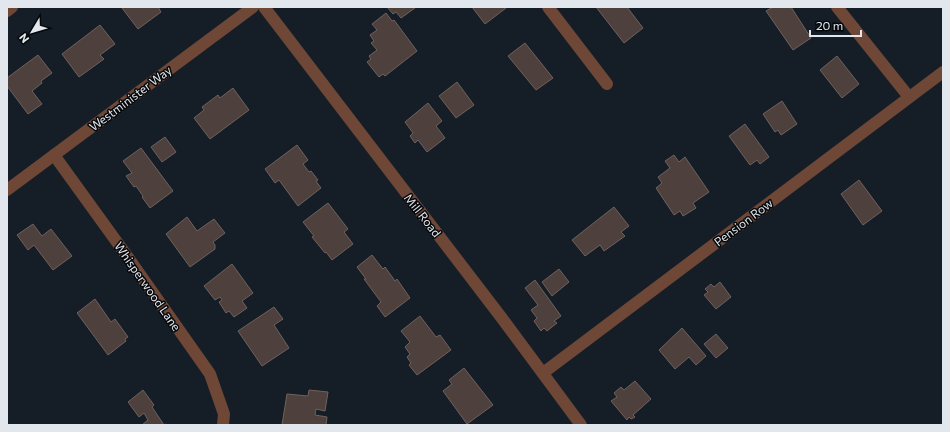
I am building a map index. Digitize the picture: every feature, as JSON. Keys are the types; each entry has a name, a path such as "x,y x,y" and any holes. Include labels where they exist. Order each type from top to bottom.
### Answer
{"street":[{"path":"7,10 12,7"},
{"name":"Westminister Way","path":"7,190 253,7"},
{"name":"Mill Road","path":"264,7 581,425"},
{"path":"548,7 607,84"},
{"path":"837,7 909,97"},
{"name":"Pension Row","path":"542,372 943,72"},
{"name":"Whisperwood Lane","path":"54,155 210,374 224,414 223,425"}],"building":[{"path":"158,7 161,12 138,29 122,8"},
{"path":"387,7 415,8 401,18 396,12 393,14"},
{"path":"472,7 505,7 506,8 485,24"},
{"path":"596,7 627,7 643,28 624,43"},
{"path":"773,7 791,7 811,38 793,50 766,11"},
{"path":"386,13 392,21 394,20 417,51 385,76 383,74 379,77 367,62 371,59 369,56 377,50 371,43 374,41 370,35 377,30 372,24"},
{"path":"100,25 115,44 100,55 104,59 79,77 62,54"},
{"path":"525,43 553,78 536,90 508,56"},
{"path":"38,55 52,73 41,81 42,83 32,91 42,104 28,114 7,86 7,78"},
{"path":"837,56 859,84 842,98 820,70"},
{"path":"457,82 474,105 456,118 439,96"},
{"path":"233,88 249,110 210,139 194,118 204,110 202,107 218,95 220,98"},
{"path":"782,101 797,124 781,135 778,130 775,132 763,114"},
{"path":"428,103 442,121 436,126 445,138 427,152 418,140 415,143 410,136 413,133 405,122"},
{"path":"745,124 769,157 760,164 757,160 750,165 729,136"},
{"path":"165,137 176,152 162,162 151,147"},
{"path":"297,145 308,160 303,164 318,180 316,181 321,188 298,206 279,180 275,183 265,169"},
{"path":"141,148 173,191 150,208 136,186 134,187 126,176 132,173 123,161"},
{"path":"674,155 679,162 685,157 709,192 693,203 696,208 683,216 680,211 674,215 656,188 662,183 658,177 670,168 665,161"},
{"path":"859,180 882,211 863,225 841,194"},
{"path":"328,203 348,229 344,232 353,244 332,260 312,237 314,236 303,222"},
{"path":"614,207 629,226 621,232 625,236 604,251 600,245 585,256 572,240"},
{"path":"187,217 197,231 214,219 225,233 213,242 215,249 190,267 166,234"},
{"path":"33,224 42,236 51,229 72,256 53,270 34,245 28,250 17,235"},
{"path":"372,255 383,269 385,267 395,281 397,279 410,298 385,317 377,306 381,302 357,267"},
{"path":"232,264 253,293 242,301 247,308 234,317 229,311 226,313 219,302 222,300 220,297 215,300 204,286"},
{"path":"559,269 569,282 552,296 542,282"},
{"path":"535,280 561,316 554,321 557,323 547,331 544,328 541,331 534,321 537,318 531,310 538,305 525,288"},
{"path":"720,282 731,297 716,309 704,295 708,292 705,289 711,284 714,287"},
{"path":"95,299 111,322 115,319 128,337 125,339 126,341 108,355 77,313"},
{"path":"274,307 283,319 274,325 289,348 262,366 238,331"},
{"path":"420,316 436,337 440,335 451,350 417,375 409,365 411,363 407,357 410,354 405,347 410,342 401,331"},
{"path":"682,328 706,356 696,365 689,357 675,369 659,350"},
{"path":"716,334 728,348 716,358 704,344"},
{"path":"464,368 493,405 467,424 443,391 452,384 449,380"},
{"path":"635,381 651,399 633,415 635,417 631,419 629,417 627,420 611,401 617,397 614,393 621,387 624,390"},
{"path":"143,390 154,405 152,407 164,425 142,425 148,420 144,413 139,417 128,402"},
{"path":"309,390 328,392 325,411 316,409 315,415 327,417 326,425 282,425 287,394 308,396"}]}
